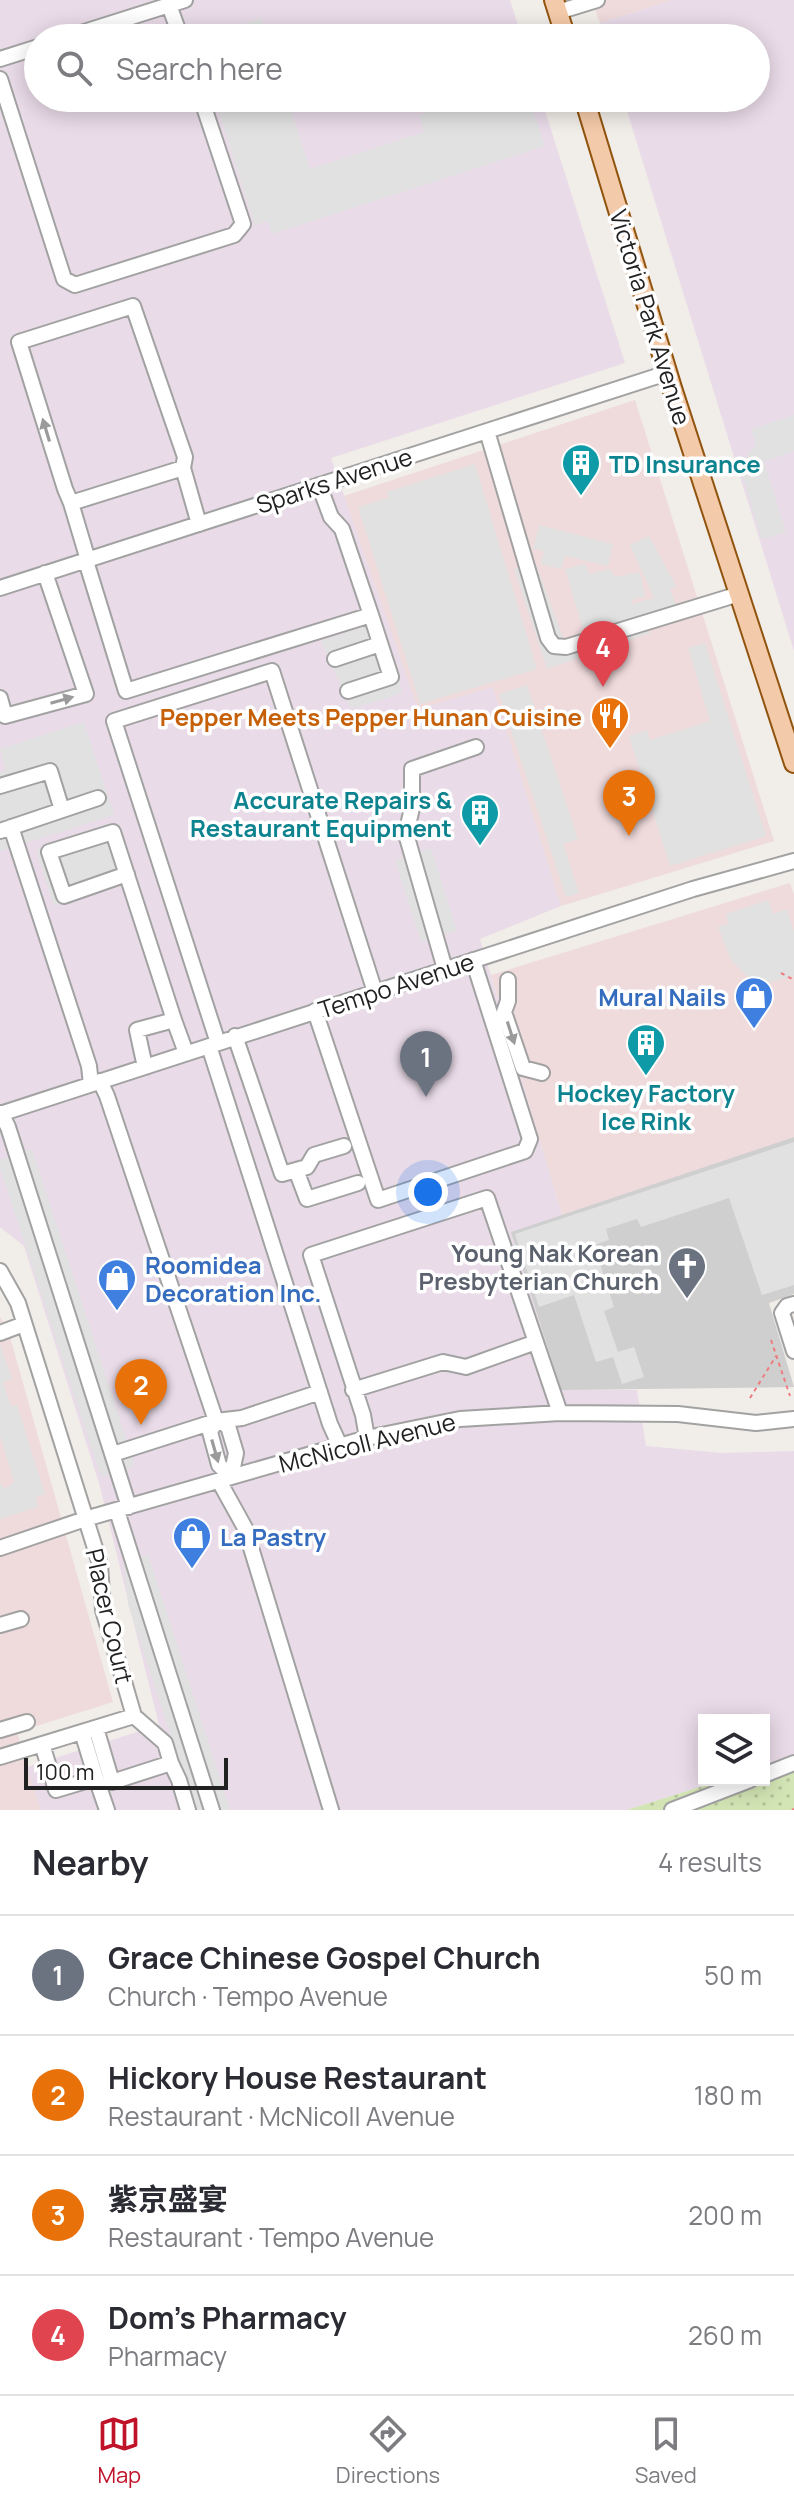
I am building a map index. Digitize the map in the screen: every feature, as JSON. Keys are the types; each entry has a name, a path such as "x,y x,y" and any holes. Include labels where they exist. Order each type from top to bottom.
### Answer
{"main road":[{"name":"Victoria Park Avenue","path":"588,112 667,373 794,763"}],"street":[{"path":"100,24 144,6 169,5 185,0"},
{"path":"556,6 597,0"},
{"path":"169,5 176,24"},
{"path":"0,59 24,51"},
{"path":"0,79 64,279 75,285 234,235 243,224 206,112"},
{"path":"195,510 183,468 185,457 133,306 19,342 71,503 126,691 371,615"},
{"name":"Sparks Avenue","path":"0,588 87,560 195,510 319,485 667,373"},
{"path":"487,431 548,638 554,646 566,647 739,594"},
{"path":"71,503 183,468"},
{"path":"319,485 331,517 342,529 391,677 348,691"},
{"path":"0,698 5,716 86,694 45,573"},
{"path":"335,659 380,644"},
{"path":"340,1446 320,1392 114,721 272,671 375,992"},
{"path":"445,969 406,834 412,808 412,769 476,747"},
{"path":"0,786 50,771 62,810"},
{"path":"98,798 6,829 95,1083 107,1096 216,1421 210,1432 219,1465 245,1528 331,1810"},
{"path":"127,874 64,896 49,852 113,832 127,874 174,1020 186,1053"},
{"name":"Tempo Avenue","path":"0,1114 693,889 794,861"},
{"path":"315,1011 378,1200 525,1151 530,1139 473,960"},
{"path":"508,980 508,1001 504,1012 520,1060 523,1068 542,1073"},
{"path":"145,1067 137,1030 174,1020"},
{"path":"235,1036 282,1174 307,1167 314,1155 344,1146"},
{"path":"0,1114 8,1127 113,1454 123,1509 212,1810"},
{"path":"296,1170 307,1199 358,1183"},
{"path":"367,1438 363,1415 311,1255 487,1198 560,1413"},
{"name":"Placer Court","path":"0,1271 18,1303 100,1564 103,1610 134,1716 0,1757"},
{"path":"794,1304 787,1306 782,1313 794,1351"},
{"path":"0,1333 24,1324"},
{"path":"353,1390 443,1362 466,1367 536,1342"},
{"path":"113,1454 216,1421 242,1418 320,1392"},
{"name":"McNicoll Avenue","path":"0,1548 85,1519 367,1438 460,1419 560,1413 678,1414 756,1423 794,1419"},
{"path":"0,1625 21,1619"},
{"path":"134,1716 165,1743 188,1810"},
{"path":"0,1730 27,1722"},
{"path":"89,1730 112,1782 171,1763"},
{"path":"89,1730 96,1778 107,1810"},
{"path":"42,1744 56,1790 96,1778"},
{"path":"770,1773 794,1763"},
{"path":"672,1810 734,1786"}],"path":[{"path":"781,973 794,980"},
{"path":"771,1340 790,1396"},
{"path":"750,1398 776,1355"}],"shaded area":[{"path":"0,0 510,0 518,24 24,24 24,112 545,112 625,363 331,458 418,709 493,687 561,906 480,939 562,1215 512,1233 560,1389 637,1390 646,1446 722,1453 794,1451 794,1757 770,1765 770,1714 698,1714 698,1786 703,1786 627,1810 41,1810 27,1767 159,1725 99,1483 24,1246 0,1227"},
{"path":"592,0 672,0 600,23"},
{"path":"672,0 794,0 794,651 627,112 770,112 770,24 600,23"},
{"path":"261,18 263,24 243,24"},
{"path":"219,112 292,112 310,169 424,132 419,115 428,112 534,112 545,146 272,234 268,221 255,225"},
{"path":"635,400 774,841 561,906 493,688 418,709 344,496"},
{"path":"794,415 794,451 764,462 786,532 762,540 739,465 756,445 751,429"},
{"path":"475,464 537,669 420,704 358,507 388,498 387,492"},
{"path":"539,525 613,544 608,566 565,556 561,569 541,564 544,551 533,549"},
{"path":"649,536 676,586 670,589 678,610 647,623 650,633 547,669 514,569 535,562 564,640 584,633 565,569 585,564 589,574 610,569 615,577 640,572 645,596 632,600 632,604 654,598 630,545"},
{"path":"380,622 403,693 351,709 321,641"},
{"path":"705,643 766,836 670,866 629,736 647,730 650,740 710,721 688,648"},
{"path":"527,685 578,839 563,844 579,893 566,897 499,694"},
{"path":"84,722 114,815 0,851 0,772 6,770 0,749"},
{"path":"116,825 134,881 54,906 36,850"},
{"path":"431,848 457,931 421,942 395,860"},
{"path":"790,883 794,895 794,1137 562,1215 491,975"},
{"path":"768,900 773,914 787,909 794,932 794,976 762,984 745,975 731,960 718,927 728,924 726,914"},
{"path":"794,1137 794,1294 769,1303 794,1387 561,1390 511,1232"},
{"path":"794,1142 794,1285 762,1295 729,1198 641,1227 637,1219 606,1229 609,1240 594,1245 614,1307 604,1311 618,1352 634,1347 644,1377 622,1384 613,1357 596,1362 574,1295 539,1307 515,1234"},
{"path":"32,1149 135,1466 101,1477 0,1168 0,1160"},
{"path":"0,1317 8,1330 113,1702 17,1732 41,1810 0,1810"},
{"path":"0,1344 12,1379 3,1382 11,1406 17,1405 45,1494 36,1497 38,1507 0,1519 0,1483 5,1489 14,1482 0,1436"},
{"path":"148,1554 230,1810 195,1810 128,1604 124,1565"}],"green space":[{"path":"794,1757 794,1810 627,1810 703,1786 770,1786 770,1765"}],"place":[{"name":"TD Insurance","path":"581,497"},
{"name":"Dom’s Pharmacy","path":"603,687"},
{"name":"Pepper Meets Pepper Hunan Cuisine","path":"610,750"},
{"name":"紫京盛宴","path":"629,836"},
{"name":"Accurate Repairs & Restaurant Equipment","path":"480,847"},
{"name":"Mural Nails","path":"754,1030"},
{"name":"Hockey Factory Ice Rink","path":"646,1077"},
{"name":"Grace Chinese Gospel Church","path":"426,1097"},
{"name":"Young Nak Korean Presbyterian Church","path":"687,1300"},
{"name":"Roomidea Decoration Inc.","path":"117,1312"},
{"name":"Hickory House Restaurant","path":"141,1425"},
{"name":"La Pastry","path":"192,1570"}]}
